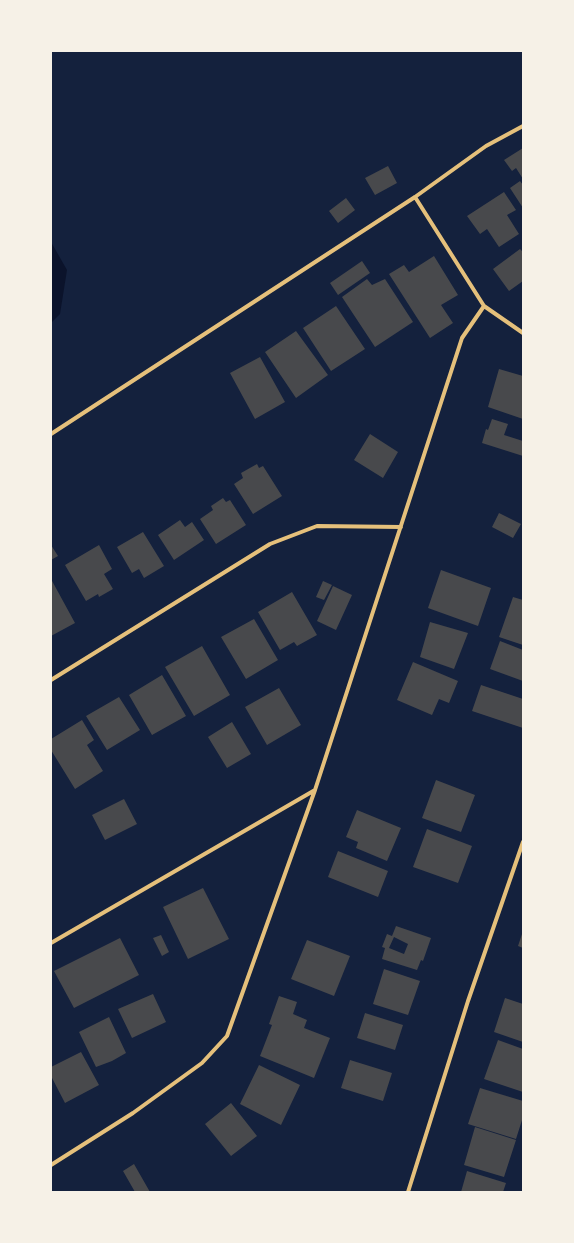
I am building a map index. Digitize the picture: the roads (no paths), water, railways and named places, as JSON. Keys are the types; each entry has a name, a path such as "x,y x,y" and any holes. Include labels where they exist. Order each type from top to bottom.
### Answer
{"street":[{"path":"51,434 414,198 486,146 523,126"},
{"path":"414,198 484,306 523,333"},
{"path":"51,1165 146,1104 202,1063 227,1036 315,790 462,338 484,306"},
{"path":"51,680 270,544 317,526 401,527"},
{"path":"51,943 315,790"},
{"path":"408,1192 468,1001 523,842"}],"water":[{"path":"51,242 67,270 60,314 51,323"}]}
